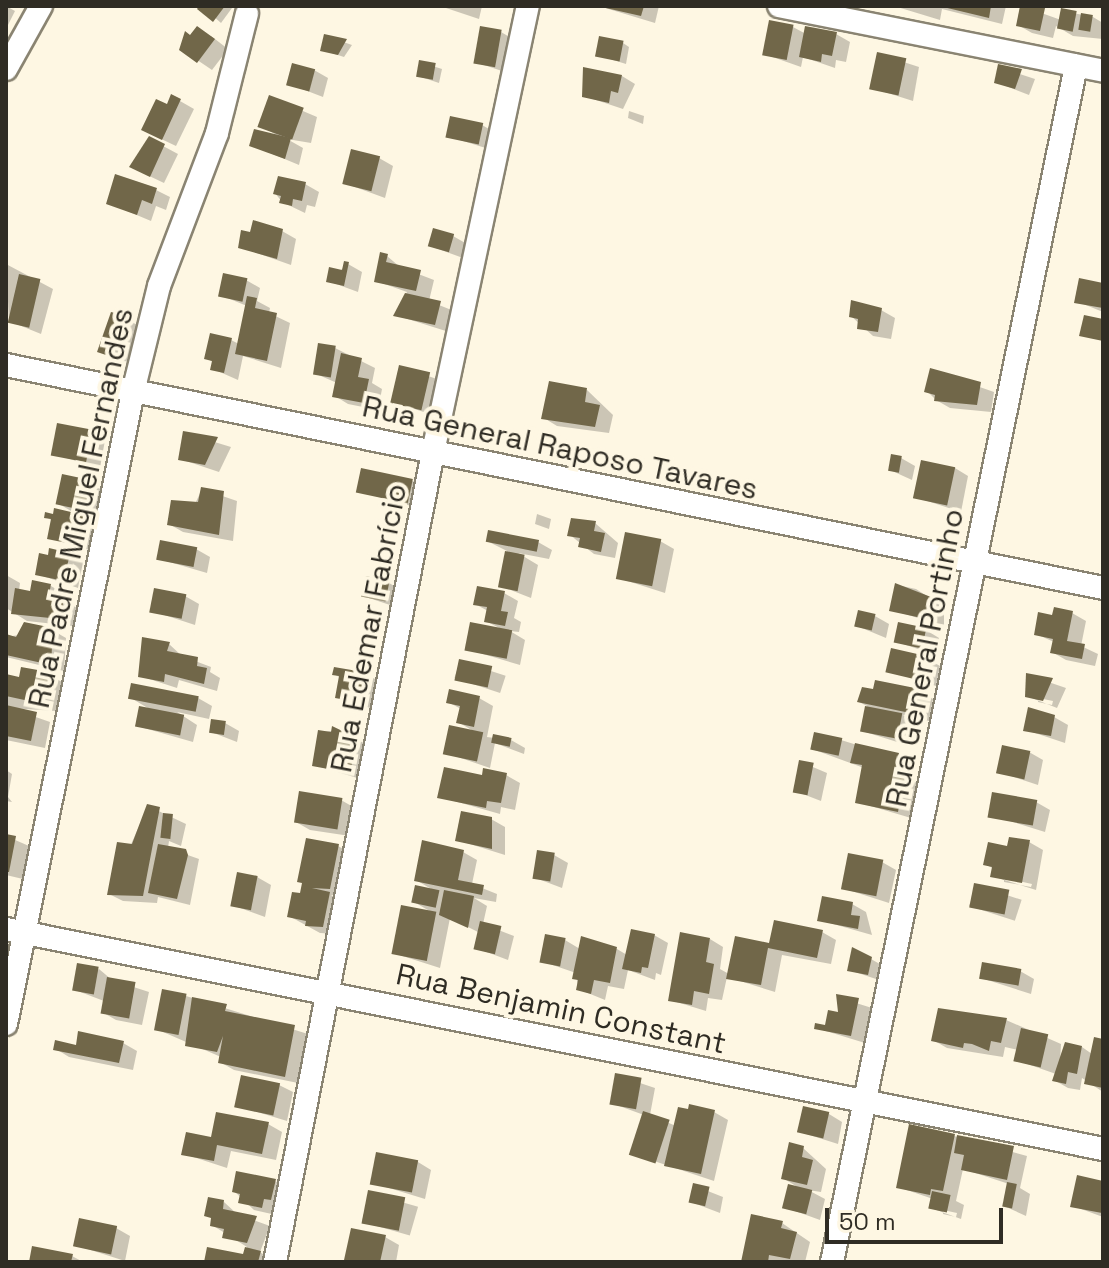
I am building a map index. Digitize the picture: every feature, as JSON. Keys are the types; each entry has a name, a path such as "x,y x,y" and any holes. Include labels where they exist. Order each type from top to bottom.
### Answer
{"street":[{"path":"6,69 41,6"},
{"name":"Rua Edemar Fabrício","path":"275,1262 330,993 433,452 528,6"},
{"path":"779,6 1103,71"},
{"name":"Rua Padre Miguel Fernandes","path":"6,1024 15,930 133,392 159,286 217,133 247,14"},
{"name":"Rua General Portinho","path":"832,1262 1076,66"},
{"name":"Rua General Raposo Tavares","path":"6,365 975,565 1103,588"},
{"name":"Rua Benjamin Constant","path":"15,930 1103,1149"}],"building":[{"path":"199,6 225,6 213,22 197,9"},
{"path":"597,6 644,6 641,16"},
{"path":"939,6 991,6 989,18"},
{"path":"1020,6 1045,8 1040,31 1016,26"},
{"path":"1061,8 1077,11 1073,32 1057,29"},
{"path":"1081,13 1093,15 1090,32 1078,30"},
{"path":"769,20 794,25 787,60 762,55"},
{"path":"197,26 215,39 197,63 179,50 185,31 190,35"},
{"path":"480,26 502,30 495,67 473,63"},
{"path":"805,26 837,32 832,56 822,54 821,62 799,57"},
{"path":"324,34 347,39 338,55 320,51"},
{"path":"599,36 624,41 620,61 595,57"},
{"path":"877,52 906,58 898,95 869,89"},
{"path":"419,60 436,63 433,80 416,77"},
{"path":"292,63 315,69 309,91 286,85"},
{"path":"998,64 1022,69 1015,89 994,83"},
{"path":"583,67 622,75 618,93 611,91 609,103 582,97"},
{"path":"171,94 181,99 162,140 141,130 156,99 167,104"},
{"path":"269,95 304,108 292,140 257,127"},
{"path":"450,116 483,123 479,145 445,138"},
{"path":"254,129 291,138 285,159 249,146"},
{"path":"149,136 165,144 150,177 129,167"},
{"path":"351,149 380,156 371,191 342,184"},
{"path":"115,174 157,188 152,204 142,200 137,215 106,204"},
{"path":"278,176 306,182 302,201 293,199 292,206 279,203 281,196 273,194"},
{"path":"253,220 283,229 277,259 238,248 241,230 250,232"},
{"path":"433,228 454,234 449,252 428,246"},
{"path":"380,252 388,254 386,262 421,270 416,291 374,282"},
{"path":"344,261 349,262 344,286 326,282 329,267 342,270"},
{"path":"223,273 247,278 242,302 218,296"},
{"path":"19,274 40,279 29,328 8,323"},
{"path":"1079,278 1103,283 1103,308 1074,303"},
{"path":"405,293 441,301 435,325 393,316"},
{"path":"247,296 257,298 255,308 277,313 267,361 235,354"},
{"path":"851,300 882,308 878,332 857,329 858,319 849,317"},
{"path":"111,312 126,316 127,325 112,357 97,352"},
{"path":"1084,315 1103,319 1103,341 1079,336"},
{"path":"210,333 232,338 224,373 210,370 212,361 204,359"},
{"path":"318,343 336,346 331,377 313,375"},
{"path":"341,353 362,358 358,377 369,379 364,403 332,397"},
{"path":"399,365 430,372 421,410 390,403"},
{"path":"930,368 981,382 977,405 934,401 935,395 924,392"},
{"path":"549,381 587,388 585,402 600,405 595,427 541,419"},
{"path":"57,423 92,430 86,462 51,455"},
{"path":"183,431 218,437 205,465 178,460"},
{"path":"891,454 902,456 899,473 888,471"},
{"path":"921,460 955,467 947,505 913,498"},
{"path":"361,468 413,479 408,503 356,492"},
{"path":"62,474 91,480 85,511 56,504"},
{"path":"201,487 224,491 219,535 167,525 171,500 198,502"},
{"path":"54,508 88,516 82,546 47,539 51,519 44,518 45,512 53,514"},
{"path":"571,518 596,521 594,531 605,533 601,552 578,547 580,538 567,536"},
{"path":"488,530 539,540 537,552 486,542"},
{"path":"625,532 661,539 652,586 616,579"},
{"path":"160,540 197,547 193,567 156,560"},
{"path":"49,548 70,553 64,581 35,575 39,553 48,555"},
{"path":"505,551 525,555 518,591 498,587"},
{"path":"365,576 390,581 386,601 361,597"},
{"path":"32,580 51,584 49,595 64,598 60,619 11,614 15,588 30,591"},
{"path":"895,583 931,597 931,620 889,611"},
{"path":"477,586 505,591 501,611 508,612 505,626 484,622 487,607 473,605"},
{"path":"154,588 186,594 182,619 149,613"},
{"path":"1054,607 1073,611 1067,641 1085,644 1082,659 1050,653 1053,639 1034,635 1038,612 1052,615"},
{"path":"858,610 876,614 872,631 854,627"},
{"path":"24,622 53,628 51,665 6,655 6,634 16,637"},
{"path":"470,622 512,630 507,659 464,650"},
{"path":"898,622 926,628 922,649 894,643"},
{"path":"142,637 170,642 167,651 198,657 197,666 207,668 204,684 165,674 164,682 138,677"},
{"path":"891,648 927,656 921,681 885,672"},
{"path":"459,659 492,666 488,688 454,681"},
{"path":"21,667 49,672 43,704 6,696 6,674 19,677"},
{"path":"334,667 369,673 363,703 335,698 339,676 332,675"},
{"path":"1026,673 1053,678 1043,701 1025,697"},
{"path":"875,680 920,689 915,714 857,702 862,687 873,689"},
{"path":"131,683 199,696 196,712 128,699"},
{"path":"449,689 480,696 474,727 456,723 460,706 446,703"},
{"path":"6,705 37,712 31,741 6,736"},
{"path":"139,706 184,715 180,735 135,727"},
{"path":"865,706 902,713 897,739 860,732"},
{"path":"1028,707 1055,715 1051,736 1023,731"},
{"path":"211,719 226,721 224,735 209,733"},
{"path":"449,725 483,732 477,762 443,754"},
{"path":"332,726 357,738 350,773 312,766 318,730 331,732"},
{"path":"814,732 842,738 839,756 810,750"},
{"path":"493,734 512,738 510,747 491,743"},
{"path":"855,743 899,753 895,772 905,774 898,812 855,803 862,765 850,763"},
{"path":"1002,745 1030,751 1024,779 996,773"},
{"path":"799,760 814,763 807,795 793,792"},
{"path":"444,767 482,775 483,768 507,773 501,803 487,801 486,808 437,798"},
{"path":"299,791 342,798 337,829 294,823"},
{"path":"992,792 1037,800 1033,826 987,818"},
{"path":"147,804 160,807 143,896 107,895 117,842 132,844"},
{"path":"461,811 492,817 492,849 455,841"},
{"path":"163,813 173,814 170,839 160,838"},
{"path":"6,834 16,836 9,872 6,872"},
{"path":"1009,837 1030,840 1022,883 990,877 992,867 983,865 988,842 1007,846"},
{"path":"306,838 339,844 330,889 312,888 330,892 323,927 305,926 306,921 287,917 292,892 300,893 302,883 297,882"},
{"path":"422,840 464,850 458,880 484,885 482,895 414,881"},
{"path":"158,844 186,849 188,855 177,899 148,893"},
{"path":"537,850 555,853 550,881 532,879"},
{"path":"848,853 883,860 876,896 841,889"},
{"path":"237,872 258,876 251,910 230,906"},
{"path":"974,883 1009,890 1005,914 969,908"},
{"path":"415,885 439,890 436,908 411,903"},
{"path":"444,890 474,896 468,928 439,915"},
{"path":"822,896 853,902 851,915 860,916 858,929 817,921"},
{"path":"401,905 436,912 427,961 391,954"},
{"path":"774,920 823,930 817,958 768,948 761,985 726,979 735,936 769,943"},
{"path":"480,921 501,926 495,954 473,949"},
{"path":"631,929 655,934 648,968 642,967 641,973 622,969"},
{"path":"680,932 710,938 706,962 714,964 709,994 694,991 692,1005 668,1001"},
{"path":"545,934 566,938 560,966 539,962"},
{"path":"581,936 617,947 610,983 594,980 591,994 576,990 578,980 572,979"},
{"path":"852,947 872,957 868,975 847,971"},
{"path":"982,962 1021,969 1018,986 979,979"},
{"path":"77,963 99,967 94,994 72,991"},
{"path":"107,977 136,982 129,1018 101,1013"},
{"path":"162,989 187,994 179,1035 154,1030"},
{"path":"836,994 859,998 851,1036 814,1029 815,1023 825,1025 828,1010 838,1012"},
{"path":"192,997 227,1004 225,1011 295,1025 285,1077 218,1063 223,1036 217,1052 185,1046"},
{"path":"938,1008 1007,1018 1001,1043 991,1041 989,1051 972,1044 964,1043 963,1048 931,1041"},
{"path":"1021,1028 1048,1034 1041,1067 1013,1061"},
{"path":"78,1031 124,1041 119,1063 53,1050 55,1040 76,1045"},
{"path":"1094,1037 1103,1039 1103,1088 1084,1084"},
{"path":"1065,1042 1082,1046 1077,1074 1068,1072 1066,1084 1052,1081"},
{"path":"615,1073 642,1078 636,1109 609,1105"},
{"path":"241,1075 280,1083 273,1116 234,1107"},
{"path":"689,1104 715,1110 701,1174 664,1166 678,1107 688,1109"},
{"path":"803,1106 829,1112 823,1138 797,1132"},
{"path":"643,1111 670,1120 655,1163 629,1155"},
{"path":"216,1112 269,1122 262,1154 217,1145 214,1161 181,1155 186,1132 211,1137"},
{"path":"909,1124 955,1134 943,1191 931,1189 930,1195 896,1188"},
{"path":"957,1135 1014,1146 1007,1180 961,1170 964,1155 954,1153"},
{"path":"789,1142 804,1146 802,1157 813,1160 807,1185 781,1179"},
{"path":"376,1152 418,1160 412,1193 370,1184"},
{"path":"236,1171 276,1179 271,1200 264,1199 262,1208 238,1203 240,1194 232,1192"},
{"path":"1077,1175 1103,1181 1102,1213 1070,1207"},
{"path":"1007,1182 1017,1184 1012,1208 1002,1207"},
{"path":"693,1183 710,1187 705,1206 689,1202"},
{"path":"788,1184 812,1190 806,1214 782,1208"},
{"path":"368,1190 405,1197 399,1231 362,1223"},
{"path":"932,1191 951,1195 947,1213 928,1209"},
{"path":"208,1197 224,1200 223,1209 257,1216 247,1243 222,1238 224,1229 210,1226 211,1218 204,1216"},
{"path":"751,1214 783,1221 781,1228 797,1232 790,1259 769,1255 768,1262 741,1262"},
{"path":"79,1218 117,1226 111,1254 73,1246"},
{"path":"351,1228 386,1235 380,1262 344,1260"},
{"path":"32,1246 73,1254 71,1262 29,1262"},
{"path":"207,1247 243,1254 245,1247 261,1251 258,1262 204,1262"}]}
